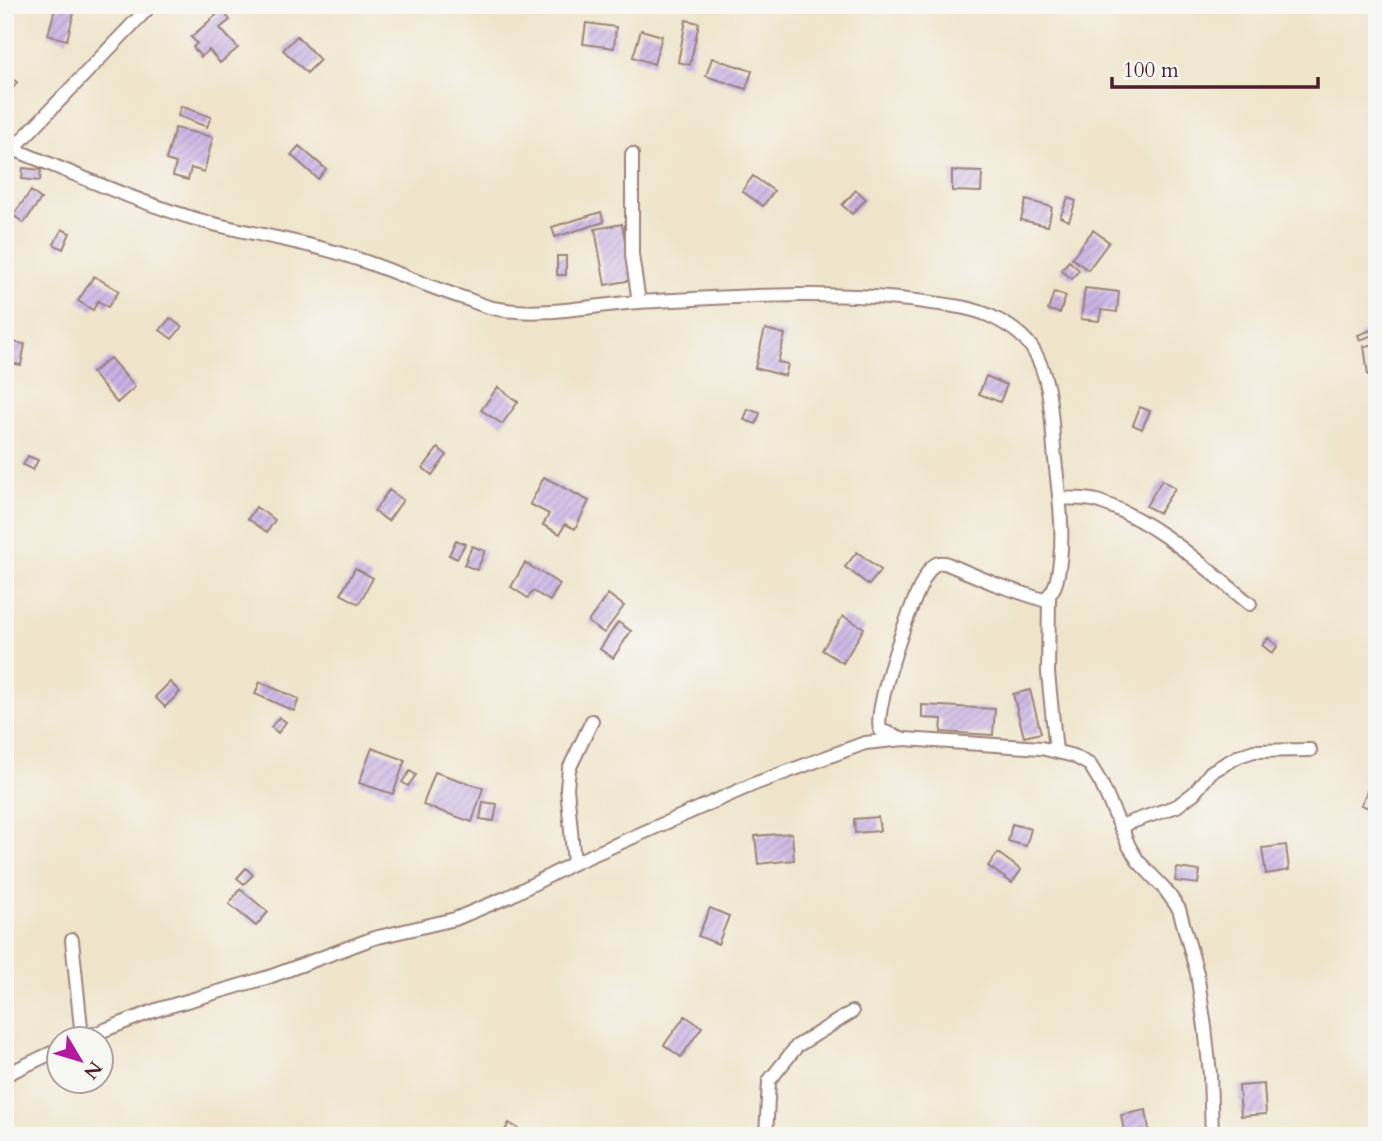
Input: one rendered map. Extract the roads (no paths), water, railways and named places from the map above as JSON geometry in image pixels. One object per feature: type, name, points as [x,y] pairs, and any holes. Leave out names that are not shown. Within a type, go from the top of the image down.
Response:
[{"type":"street","points":[[151,5],[9,148],[195,219],[251,234],[317,246],[422,285],[498,309],[529,311],[639,302],[812,294],[899,299],[966,308],[988,315],[1010,327],[1032,348],[1045,378],[1052,413],[1059,498],[1059,565],[1056,582],[1049,596],[1048,673],[1056,751]]},
{"type":"street","points":[[632,153],[632,256],[639,302]]},
{"type":"street","points":[[1059,498],[1095,500],[1135,518],[1171,541],[1250,604]]},
{"type":"street","points":[[904,738],[880,730],[878,724],[881,705],[915,598],[934,565],[945,563],[1035,598],[1043,600],[1049,596]]},
{"type":"street","points":[[574,863],[567,788],[569,769],[592,721]]},
{"type":"street","points":[[115,1026],[156,1010],[269,977],[374,939],[455,919],[754,784],[865,743],[904,738],[1041,748],[1073,755],[1090,765],[1138,861],[1164,888],[1179,909],[1197,973],[1205,1027],[1212,1136]]},
{"type":"street","points":[[1124,832],[1123,825],[1177,806],[1194,793],[1211,772],[1239,756],[1254,751],[1310,750]]},
{"type":"street","points":[[72,940],[80,1026]]},
{"type":"street","points":[[765,1136],[769,1082],[797,1046],[852,1012]]},
{"type":"street","points":[[5,1074],[46,1055]]}]
